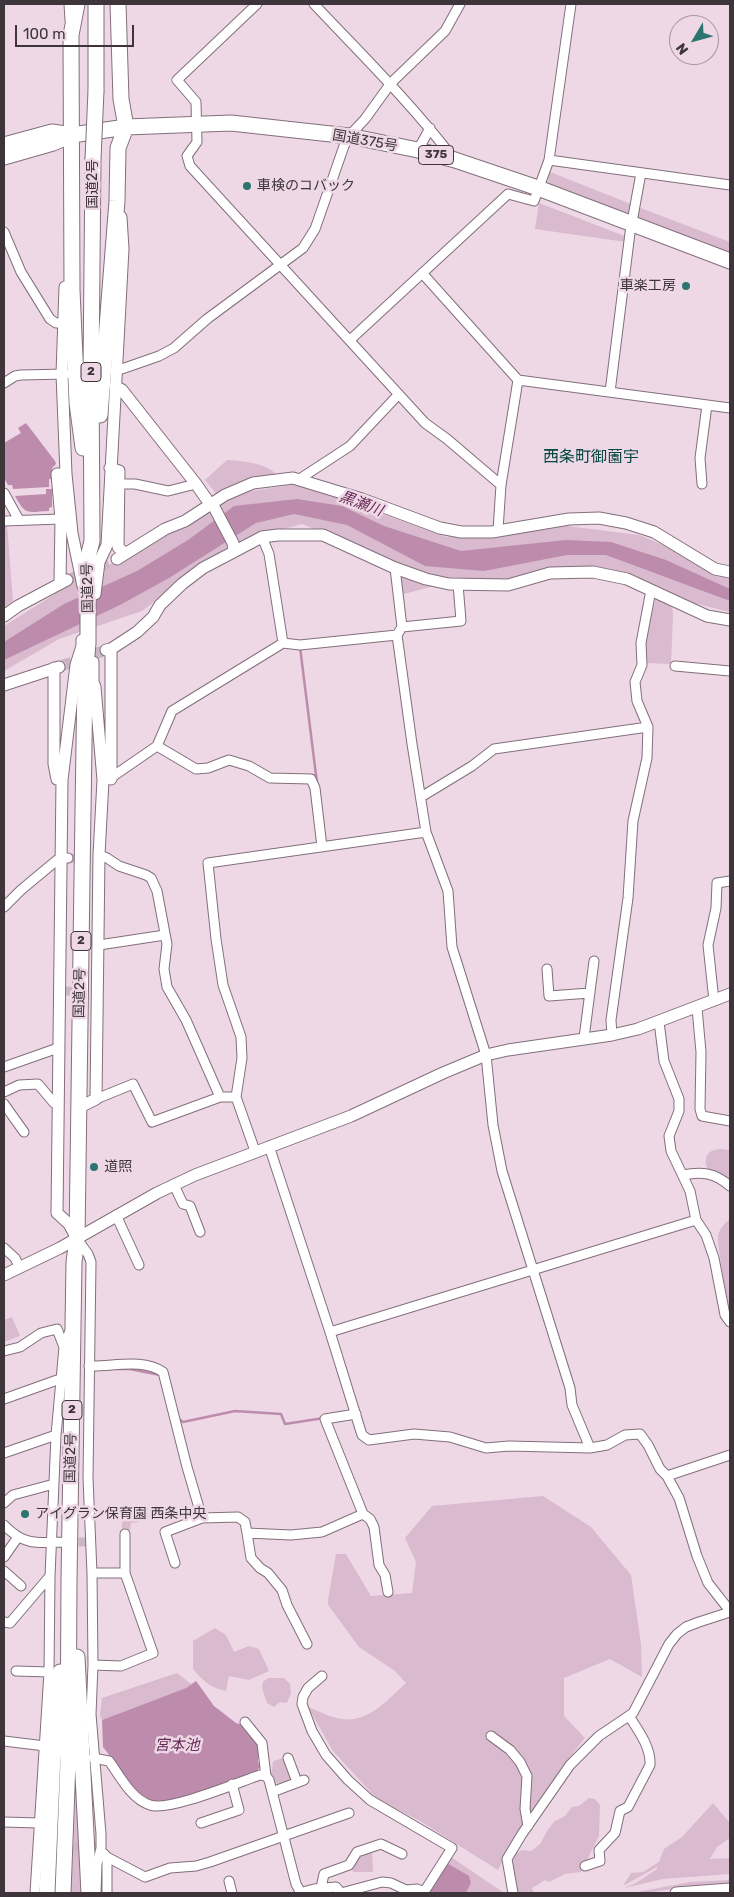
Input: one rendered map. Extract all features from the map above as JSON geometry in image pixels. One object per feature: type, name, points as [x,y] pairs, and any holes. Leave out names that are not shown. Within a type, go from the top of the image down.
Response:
[{"type":"highway","points":[[77,4],[71,35],[71,245],[77,403],[86,464],[92,541]]},
{"type":"highway","name":"国道2号","points":[[63,1893],[68,1761],[68,1581],[74,1262],[77,1239],[85,678],[88,643],[88,557],[92,541],[91,371],[96,4]]},
{"type":"highway","points":[[92,541],[99,422],[117,201],[118,148],[126,127],[121,99],[118,36],[120,7]]},
{"type":"highway","name":"国道375号","points":[[4,157],[53,143],[72,135],[126,127],[231,123],[349,136],[418,150],[454,160],[538,188],[730,262]]},
{"type":"highway","name":"国道375号","points":[[4,145],[52,132],[72,135]]},
{"type":"highway","points":[[47,1893],[54,1732],[68,1581]]},
{"type":"highway","points":[[68,1581],[78,1664],[89,1893]]},
{"type":"street","points":[[69,4],[71,35]]},
{"type":"street","points":[[257,4],[177,80],[196,102],[198,142],[187,156],[190,166],[425,423],[448,439],[501,485]]},
{"type":"street","points":[[314,4],[391,83],[430,128],[454,160]]},
{"type":"street","points":[[114,376],[174,348],[207,319],[303,248],[316,229],[349,136],[365,119],[391,83],[445,32],[460,4]]},
{"type":"street","points":[[350,340],[508,194],[534,201],[549,160],[571,4]]},
{"type":"street","points":[[418,150],[430,128]]},
{"type":"street","points":[[549,160],[730,185]]},
{"type":"street","points":[[610,392],[632,224],[641,173]]},
{"type":"street","points":[[89,586],[107,545],[114,376],[123,249],[122,220],[117,201]]},
{"type":"street","points":[[4,232],[20,272],[50,319],[56,323],[64,323]]},
{"type":"street","points":[[71,245],[65,248],[66,474],[72,533],[89,586]]},
{"type":"street","points":[[422,273],[518,380],[730,408]]},
{"type":"street","points":[[4,383],[14,376],[66,374]]},
{"type":"street","points":[[114,376],[122,390],[212,505],[233,547]]},
{"type":"street","points":[[498,530],[501,485],[518,380]]},
{"type":"street","points":[[298,480],[350,446],[398,395]]},
{"type":"street","points":[[702,484],[700,458],[707,405]]},
{"type":"street","points":[[110,468],[119,471],[118,548],[121,557],[164,529],[185,522],[253,483],[293,478],[362,499],[440,528],[461,532],[492,532],[569,519],[599,518],[626,523],[654,532],[715,569],[730,572]]},
{"type":"street","points":[[4,616],[64,581],[58,474],[66,474]]},
{"type":"street","points":[[119,484],[135,484],[168,491],[196,484]]},
{"type":"street","points":[[4,494],[19,520]]},
{"type":"street","points":[[4,521],[61,519]]},
{"type":"street","points":[[96,1099],[96,992],[99,945],[97,859],[107,780],[108,649],[137,632],[153,617],[160,605],[182,584],[203,568],[233,547],[262,537],[323,535],[394,568],[426,579],[458,584],[508,585],[550,573],[593,572],[627,579],[707,616],[730,620]]},
{"type":"street","points":[[262,537],[269,554],[283,642]]},
{"type":"street","points":[[394,568],[412,744],[426,832],[448,891],[452,947],[486,1055],[493,1125],[502,1170],[535,1270],[570,1388],[572,1405],[590,1448]]},
{"type":"street","points":[[107,780],[157,746],[172,711],[283,642],[300,645],[461,621],[458,584]]},
{"type":"street","points":[[612,1035],[611,1020],[628,898],[633,820],[647,758],[648,727],[637,701],[636,682],[642,664],[641,643],[652,590]]},
{"type":"street","points":[[88,643],[107,780]]},
{"type":"street","points":[[88,643],[76,665],[62,780],[65,858],[62,991],[58,1048],[57,1213],[69,1224],[88,1254],[90,1262],[88,1478],[92,1573],[93,1665],[91,1714],[99,1848],[96,1893]]},
{"type":"street","points":[[675,666],[730,671]]},
{"type":"street","points":[[4,685],[57,667],[54,764],[57,778],[62,780]]},
{"type":"street","points":[[421,797],[472,766],[494,749],[648,727]]},
{"type":"street","points":[[157,746],[196,769],[208,768],[229,760],[250,766],[270,778],[311,779],[315,788],[322,847]]},
{"type":"street","points":[[255,1151],[236,1097],[242,1058],[241,1037],[223,985],[208,863],[426,832]]},
{"type":"street","points":[[4,908],[21,890],[65,858]]},
{"type":"street","points":[[97,859],[106,858],[120,866],[151,878],[156,890],[167,944],[164,969],[167,987],[186,1020],[220,1097]]},
{"type":"street","points":[[714,1001],[708,945],[716,908],[717,883],[730,881]]},
{"type":"street","points":[[99,945],[165,935]]},
{"type":"street","points":[[584,1038],[594,961]]},
{"type":"street","points":[[547,969],[549,996],[590,993]]},
{"type":"street","points":[[4,1275],[77,1239],[116,1215],[174,1185],[255,1151],[351,1116],[442,1073],[486,1055],[612,1035],[659,1022],[730,994]]},
{"type":"street","points":[[697,1008],[701,1052],[700,1109],[702,1116],[730,1121]]},
{"type":"street","points":[[659,1022],[664,1060],[679,1098],[679,1111],[670,1136],[671,1151],[690,1192],[696,1220],[712,1250],[721,1286],[725,1315],[730,1322]]},
{"type":"street","points":[[4,1067],[58,1048]]},
{"type":"street","points":[[4,1092],[19,1085],[38,1084],[54,1103]]},
{"type":"street","points":[[78,1108],[134,1084],[152,1122],[220,1097],[236,1097]]},
{"type":"street","points":[[4,1104],[24,1132]]},
{"type":"street","points":[[269,1146],[362,1435],[369,1440],[414,1434],[450,1437],[486,1448],[508,1446],[590,1448],[607,1444],[625,1435],[640,1434],[679,1498],[697,1556],[708,1583],[730,1612],[699,1622],[677,1634],[669,1644],[633,1713],[599,1736],[570,1765],[507,1859],[513,1893]]},
{"type":"street","points":[[683,1175],[698,1172],[711,1174],[730,1186]]},
{"type":"street","points":[[174,1185],[183,1204],[190,1206],[200,1232]]},
{"type":"street","points":[[116,1215],[139,1265]]},
{"type":"street","points":[[330,1332],[696,1220]]},
{"type":"street","points":[[4,1248],[15,1258],[20,1268]]},
{"type":"street","points":[[35,1893],[43,1846],[39,1823],[49,1672],[50,1576],[56,1435],[64,1347],[73,1319]]},
{"type":"street","points":[[4,1351],[20,1347],[41,1333],[57,1329],[64,1347]]},
{"type":"street","points":[[89,1366],[128,1364],[155,1367],[163,1372],[186,1466],[202,1518]]},
{"type":"street","points":[[4,1398],[60,1379]]},
{"type":"street","points":[[356,1414],[325,1420],[363,1514],[370,1519],[374,1528],[379,1565],[385,1575],[388,1592]]},
{"type":"street","points":[[4,1453],[56,1435]]},
{"type":"street","points":[[667,1476],[730,1455]]},
{"type":"street","points":[[4,1503],[13,1495],[54,1484]]},
{"type":"street","points":[[247,1534],[291,1535],[322,1532],[363,1514]]},
{"type":"street","points":[[175,1563],[166,1532],[202,1518],[238,1517],[244,1522],[251,1558],[260,1568],[268,1573],[282,1590],[287,1606],[307,1644]]},
{"type":"street","points":[[4,1526],[18,1537],[30,1543],[65,1542]]},
{"type":"street","points":[[93,1665],[121,1666],[154,1653],[125,1573],[125,1534]]},
{"type":"street","points":[[4,1557],[18,1537]]},
{"type":"street","points":[[4,1571],[21,1586]]},
{"type":"street","points":[[92,1573],[125,1573]]},
{"type":"street","points":[[4,1622],[10,1623],[50,1576]]},
{"type":"street","points":[[16,1671],[49,1672]]},
{"type":"street","points":[[245,1722],[262,1742],[266,1776],[269,1780],[300,1893],[321,1888],[336,1890],[341,1893],[382,1882],[391,1883],[406,1890],[424,1892],[452,1848],[370,1800],[348,1780],[326,1754],[312,1731],[302,1704],[303,1697],[308,1688],[322,1676]]},
{"type":"street","points":[[586,1866],[600,1861],[599,1850],[615,1833],[620,1811],[628,1807],[650,1765],[650,1758],[642,1736],[629,1716]]},
{"type":"street","points":[[492,1736],[510,1750],[520,1762],[527,1776],[525,1809],[528,1826]]},
{"type":"street","points":[[4,1741],[45,1746]]},
{"type":"street","points":[[93,1758],[109,1761],[132,1792],[151,1806],[166,1806],[260,1775],[266,1776]]},
{"type":"street","points":[[272,1792],[301,1781],[288,1758]]},
{"type":"street","points":[[201,1823],[239,1810],[232,1784]]},
{"type":"street","points":[[99,1848],[107,1856],[145,1877],[170,1868],[196,1866],[349,1813]]},
{"type":"street","points":[[4,1822],[39,1823]]},
{"type":"street","points":[[321,1888],[324,1874],[349,1865],[357,1852],[381,1844],[402,1854]]},
{"type":"street","points":[[107,1856],[107,1893]]},
{"type":"street","points":[[229,1881],[232,1893]]},
{"type":"street","points":[[676,1893],[730,1889]]},
{"type":"shaded area","points":[[550,172],[631,204],[630,213],[626,215],[550,186],[548,181]]},
{"type":"shaded area","points":[[539,203],[627,237],[626,242],[535,229]]},
{"type":"shaded area","points":[[638,207],[730,242],[730,256],[638,221],[636,216]]},
{"type":"shaded area","points":[[227,460],[263,466],[275,473],[279,478],[218,496],[205,480]]},
{"type":"shaded area","points":[[298,484],[446,537],[543,523],[639,535],[730,573],[730,612],[689,602],[611,570],[508,585],[426,579],[372,552],[302,524],[233,543],[142,611],[59,639],[4,671],[4,626],[63,589],[173,531],[225,495]]},
{"type":"shaded area","points":[[4,525],[7,525],[13,601],[4,608]]},
{"type":"shaded area","points":[[399,575],[434,586],[400,595]]},
{"type":"shaded area","points":[[656,598],[672,607],[671,664],[646,663],[646,638]]},
{"type":"shaded area","points":[[714,1150],[730,1150],[730,1183],[707,1168],[707,1156]]},
{"type":"shaded area","points":[[729,1220],[730,1309],[722,1272],[718,1236],[722,1227]]},
{"type":"shaded area","points":[[12,1317],[20,1336],[4,1342],[4,1320]]},
{"type":"shaded area","points":[[543,1496],[591,1527],[631,1575],[641,1644],[642,1677],[610,1659],[564,1678],[564,1716],[585,1738],[561,1768],[498,1870],[420,1821],[378,1800],[333,1751],[308,1707],[341,1719],[360,1717],[377,1709],[406,1683],[395,1671],[359,1647],[328,1605],[336,1554],[346,1554],[371,1596],[412,1593],[416,1562],[405,1538],[432,1506]]},
{"type":"shaded area","points":[[136,1507],[139,1522],[131,1523],[130,1530],[122,1530],[120,1515],[127,1508]]},
{"type":"shaded area","points":[[215,1628],[226,1635],[234,1652],[249,1646],[259,1649],[269,1671],[249,1680],[229,1676],[226,1691],[212,1686],[204,1680],[193,1669],[193,1641]]},
{"type":"shaded area","points":[[177,1673],[191,1684],[186,1688],[102,1720],[100,1715],[102,1698]]},
{"type":"shaded area","points":[[268,1678],[284,1678],[290,1684],[291,1693],[287,1703],[280,1702],[274,1707],[267,1703],[262,1688],[263,1682]]},
{"type":"shaded area","points":[[284,1758],[292,1776],[285,1783],[275,1783],[270,1772],[272,1771],[273,1761]]},
{"type":"shaded area","points":[[77,1766],[85,1893],[71,1893]]},
{"type":"shaded area","points":[[589,1798],[595,1799],[600,1805],[599,1836],[581,1872],[565,1874],[549,1882],[545,1880],[532,1888],[534,1893],[517,1893],[513,1880],[513,1855],[522,1850],[531,1851],[540,1844],[555,1821],[565,1816],[572,1807],[579,1806]]},
{"type":"shaded area","points":[[713,1803],[730,1823],[730,1838],[717,1847],[710,1859],[730,1858],[730,1874],[663,1879],[624,1888],[636,1883],[657,1869],[657,1867],[623,1886],[631,1873],[643,1872],[659,1862],[664,1849],[682,1837]]},
{"type":"shaded area","points":[[372,1851],[373,1872],[353,1872],[352,1867],[359,1854]]},
{"type":"shaded area","points":[[451,1857],[504,1893],[466,1893],[471,1883],[469,1877],[447,1863]]},
{"type":"shaded area","points":[[730,1880],[730,1883],[632,1893],[690,1882]]},
{"type":"water","points":[[26,423],[55,461],[56,464],[52,468],[52,479],[49,479],[49,487],[13,489],[12,485],[8,485],[4,478],[4,443],[21,433],[18,428]]},
{"type":"water","points":[[46,489],[52,489],[52,507],[49,508],[49,511],[36,512],[25,510],[15,496],[46,494]]},
{"type":"water","points":[[297,499],[342,506],[384,526],[461,551],[566,540],[611,542],[666,560],[730,589],[730,601],[606,555],[567,555],[484,571],[425,566],[347,525],[294,514],[256,523],[169,578],[120,605],[4,660],[4,642],[64,604],[137,571],[188,540],[234,506]]},
{"type":"water","name":"宮本池","points":[[196,1681],[214,1706],[240,1724],[259,1744],[258,1762],[260,1767],[256,1772],[169,1802],[150,1802],[138,1793],[103,1747],[102,1720],[186,1688]]},
{"type":"water","points":[[447,1863],[469,1876],[471,1883],[466,1893],[432,1893],[428,1891]]},
{"type":"waterway","points":[[300,647],[317,783]]},
{"type":"waterway","points":[[117,1369],[130,1369],[160,1375]]},
{"type":"waterway","points":[[179,1419],[183,1422],[235,1411],[281,1414],[285,1424],[324,1418]]},
{"type":"tunnel","points":[[68,580],[117,559]]},
{"type":"tunnel","points":[[61,666],[106,650]]},
{"type":"tunnel","points":[[68,858],[91,860]]},
{"type":"tunnel","points":[[65,991],[94,992]]},
{"type":"tunnel","points":[[65,1542],[87,1542]]},
{"type":"tunnel","points":[[61,1847],[96,1847]]},
{"type":"place","name":"車検のコバック","points":[[247,186]]},
{"type":"place","name":"車楽工房","points":[[686,286]]},
{"type":"place","name":"道照","points":[[94,1167]]},
{"type":"place","name":"アイグラン保育園 西条中央","points":[[25,1514]]},
{"type":"district","name":"西条町御薗宇","points":[[591,457]]},
{"type":"water label","name":"黒瀬川","points":[[361,504]]}]
